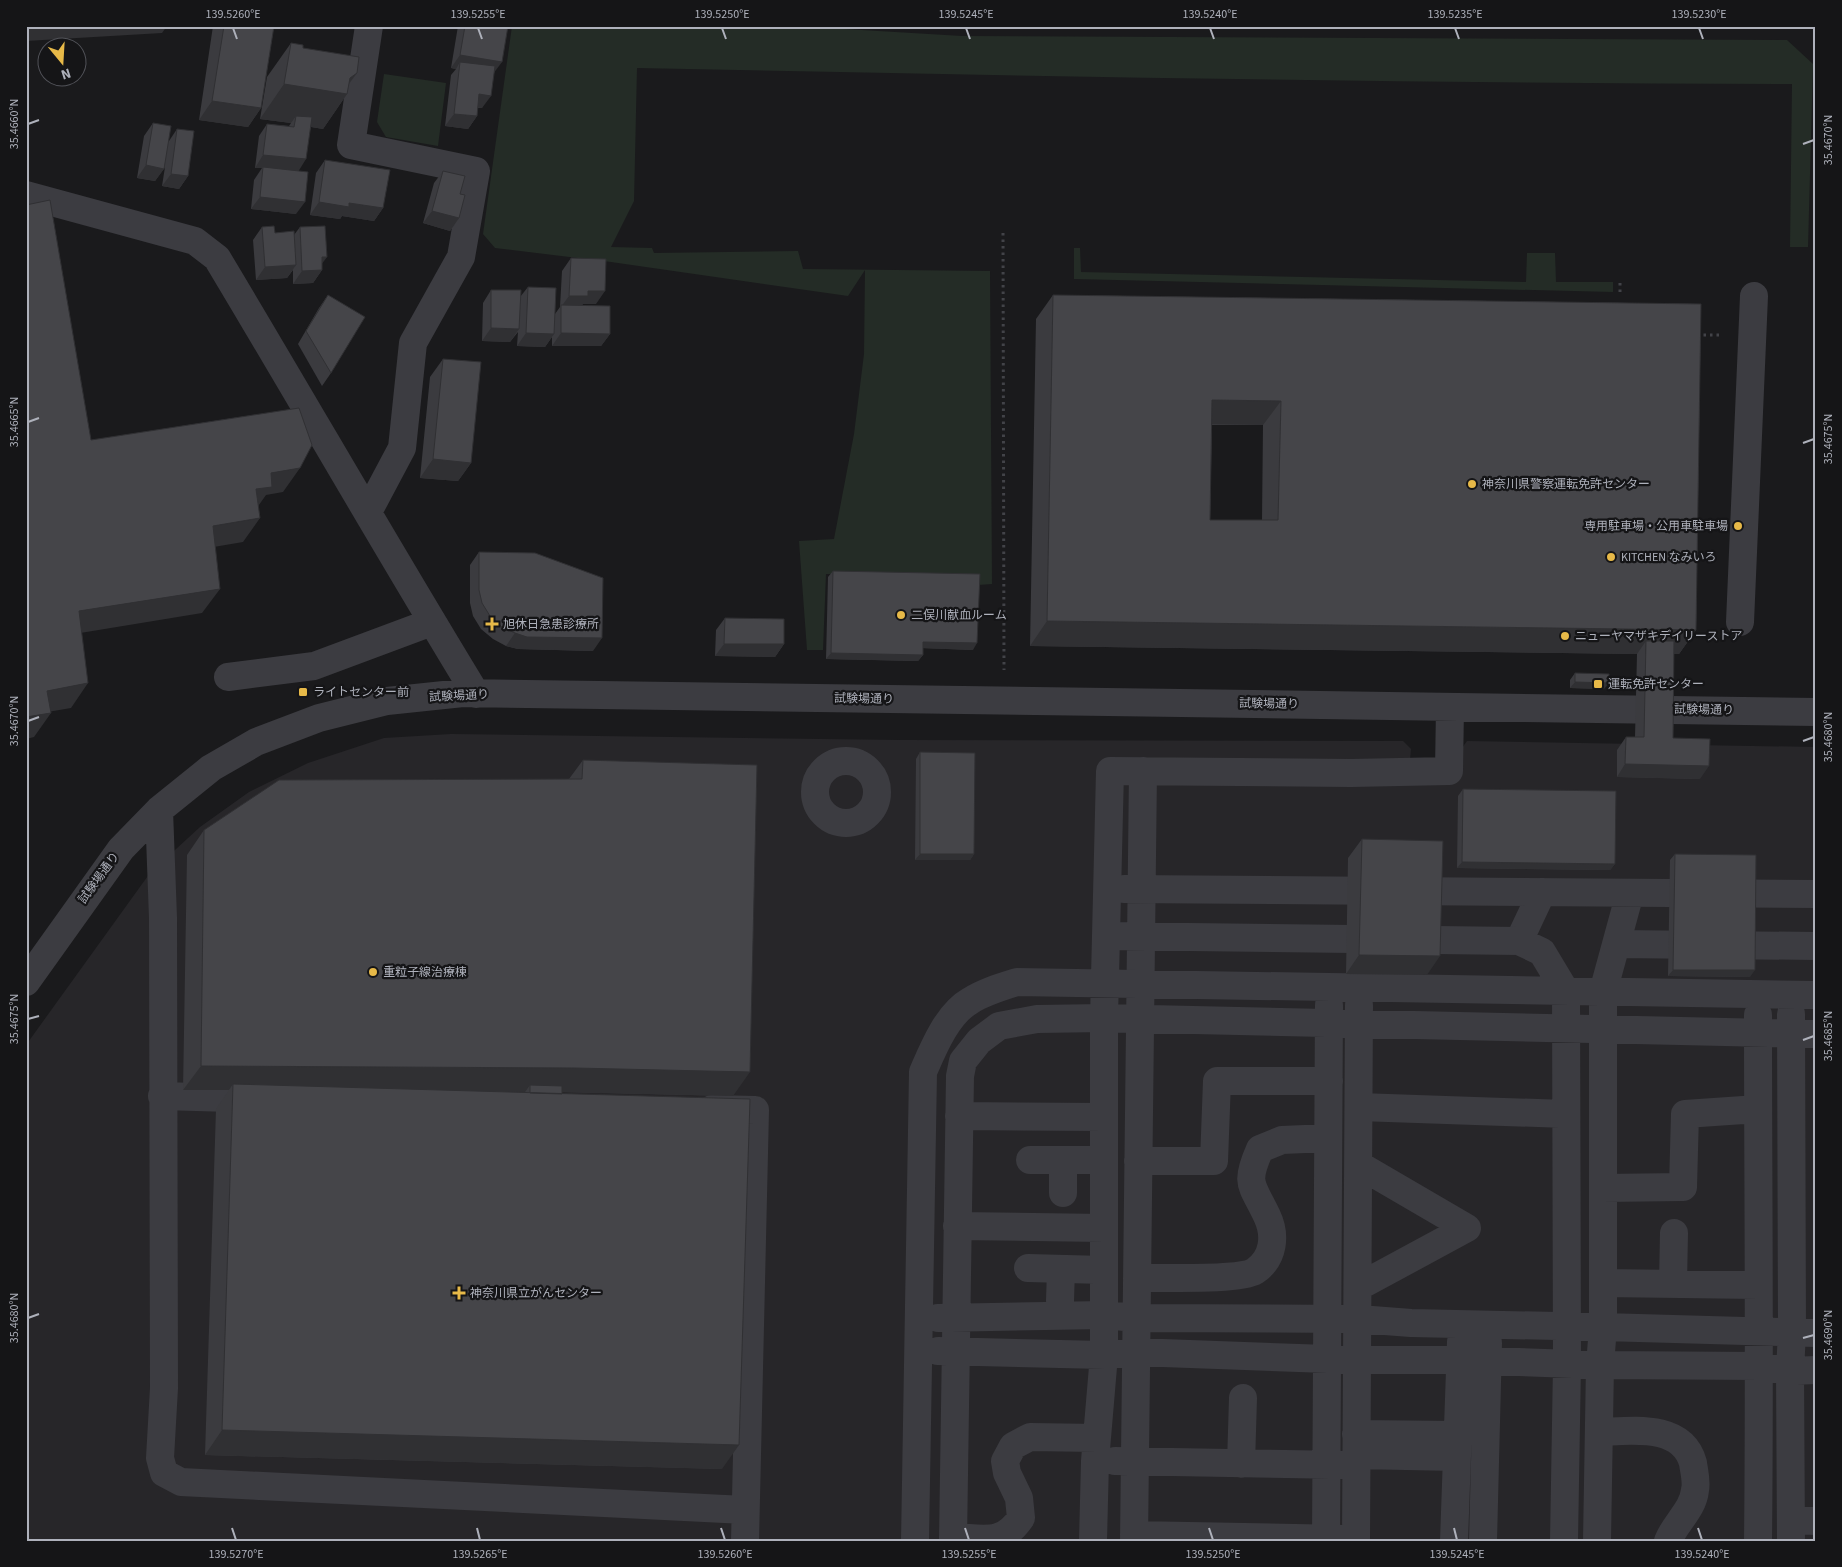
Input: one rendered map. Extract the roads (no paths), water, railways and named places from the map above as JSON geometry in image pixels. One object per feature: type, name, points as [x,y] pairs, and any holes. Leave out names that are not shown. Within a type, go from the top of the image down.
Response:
[{"type":"street","points":[[368,512],[402,448],[413,343],[461,257],[476,171],[351,145],[369,26]]},
{"type":"street","points":[[26,195],[195,241],[217,258],[476,694]]},
{"type":"street","points":[[1740,622],[1754,296]]},
{"type":"street","points":[[228,677],[314,666],[432,622]]},
{"type":"street","name":"試験場通り","points":[[26,982],[121,849],[159,810],[211,768],[256,742],[319,718],[387,701],[463,693],[1816,712]]},
{"type":"street","points":[[1093,1541],[1096,1450],[1104,1355],[1104,1018],[1110,771],[1351,773],[1449,771],[1450,707]]},
{"type":"street","points":[[1143,771],[1134,1538],[1356,1540],[1359,989]]},
{"type":"street","points":[[159,810],[163,918],[164,1388],[160,1458],[164,1473],[181,1482],[745,1510]]},
{"type":"street","points":[[1107,889],[1816,894]]},
{"type":"street","points":[[1519,941],[1542,892]]},
{"type":"street","points":[[1597,1541],[1600,1365],[1603,1327],[1603,992],[1630,893]]},
{"type":"street","points":[[1106,936],[1519,941],[1542,952],[1566,992],[1567,1364],[1564,1541]]},
{"type":"street","points":[[1617,944],[1816,946]]},
{"type":"street","points":[[915,1541],[923,1072],[938,1038],[949,1022],[968,1002],[996,988],[1017,982],[1803,995],[1804,1332],[1799,1527]]},
{"type":"street","points":[[1326,1540],[1330,986]]},
{"type":"street","points":[[1758,994],[1758,1331],[1760,1366],[1758,1541]]},
{"type":"street","points":[[1457,1446],[1356,1451],[1326,1464],[1242,1464],[1134,1461],[1096,1450],[1030,1437],[1013,1446],[1005,1462],[1007,1473],[1018,1498],[1021,1518],[1013,1529],[998,1538],[953,1539],[960,1076],[963,1061],[979,1040],[999,1026],[1037,1019],[1104,1018],[1803,1033]]},
{"type":"street","points":[[1138,1161],[1214,1160],[1217,1081],[1328,1081]]},
{"type":"street","points":[[162,1096],[291,1099]]},
{"type":"street","points":[[1359,1108],[1566,1114]]},
{"type":"street","points":[[686,1109],[755,1110],[745,1541]]},
{"type":"street","points":[[1603,1188],[1683,1187],[1685,1114],[1758,1109]]},
{"type":"street","points":[[959,1116],[1104,1117]]},
{"type":"street","points":[[1137,1278],[1238,1276],[1255,1271],[1270,1256],[1273,1236],[1267,1217],[1254,1194],[1250,1179],[1253,1165],[1260,1149],[1282,1140],[1328,1138]]},
{"type":"street","points":[[1030,1160],[1104,1160]]},
{"type":"street","points":[[1062,1193],[1063,1161]]},
{"type":"street","points":[[1358,1287],[1468,1228],[1359,1165]]},
{"type":"street","points":[[958,1226],[1104,1228]]},
{"type":"street","points":[[1673,1284],[1674,1233]]},
{"type":"street","points":[[1028,1268],[1104,1270]]},
{"type":"street","points":[[1060,1301],[1061,1269]]},
{"type":"street","points":[[1603,1283],[1758,1285]]},
{"type":"street","points":[[919,1318],[1104,1315],[1136,1318],[1358,1319],[1411,1323],[1804,1332]]},
{"type":"street","points":[[1454,1541],[1462,1324]]},
{"type":"street","points":[[1483,1541],[1486,1361],[1489,1324]]},
{"type":"street","points":[[918,1351],[1104,1355],[1135,1352],[1356,1360],[1460,1360],[1600,1365],[1760,1366],[1803,1370]]},
{"type":"street","points":[[1242,1464],[1243,1398]]},
{"type":"street","points":[[1599,1432],[1648,1431],[1664,1434],[1679,1442],[1690,1454],[1696,1490],[1690,1506],[1672,1531],[1668,1541]]},
{"type":"place","name":"神奈川県警察運転免許センター","points":[[1472,484]]},
{"type":"place","name":"専用駐車場・公用車駐車場","points":[[1738,526]]},
{"type":"place","name":"KITCHEN なみいろ","points":[[1611,557]]},
{"type":"place","name":"二俣川献血ルーム","points":[[901,615]]},
{"type":"place","name":"旭休日急患診療所","points":[[492,624]]},
{"type":"place","name":"ニューヤマザキデイリーストア","points":[[1565,636]]},
{"type":"place","name":"運転免許センター","points":[[1598,684]]},
{"type":"place","name":"ライトセンター前","points":[[303,692]]},
{"type":"place","name":"重粒子線治療棟","points":[[373,972]]},
{"type":"place","name":"神奈川県立がんセンター","points":[[459,1293]]}]
